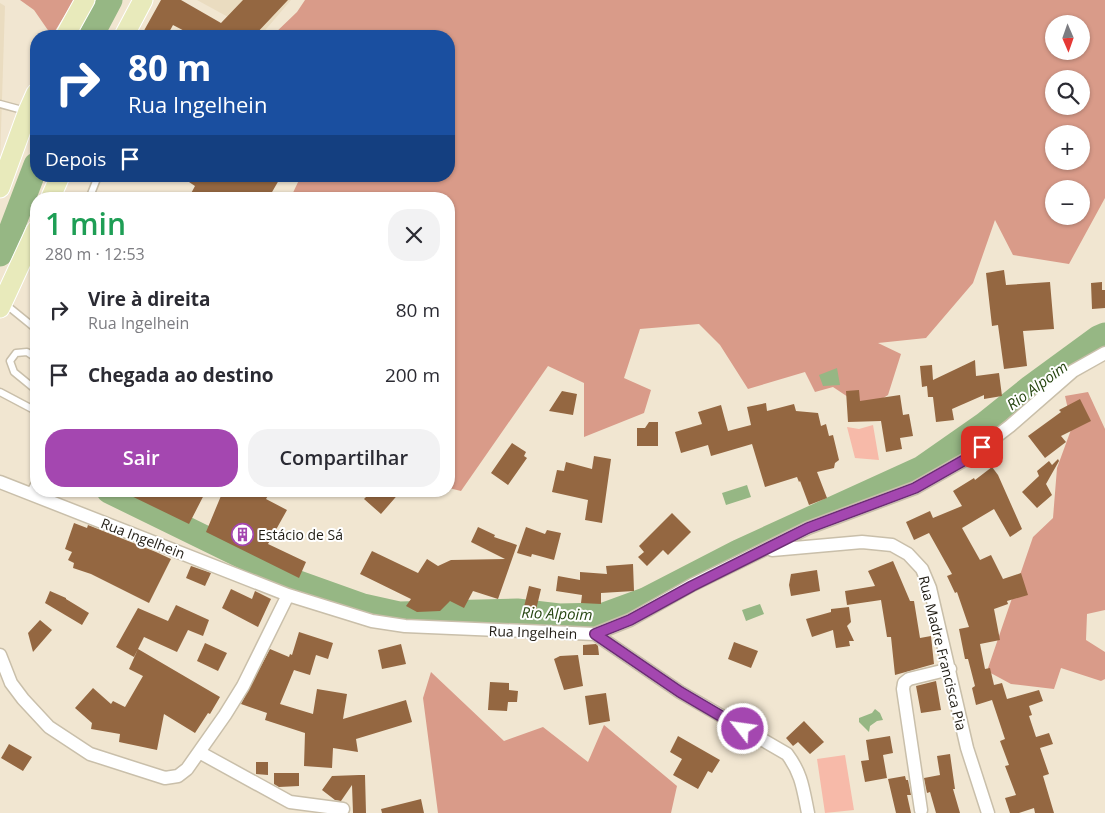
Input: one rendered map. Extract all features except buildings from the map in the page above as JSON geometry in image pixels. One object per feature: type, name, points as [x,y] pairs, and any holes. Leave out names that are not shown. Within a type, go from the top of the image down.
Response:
[{"type":"main road","points":[[67,30],[84,0]]},
{"type":"main road","points":[[127,30],[142,0]]},
{"type":"main road","points":[[0,188],[30,106]]},
{"type":"main road","points":[[2,305],[30,243]]},
{"type":"street","name":"Rua Ingelhein","points":[[37,497],[288,595],[372,621],[405,626],[595,634],[630,620],[692,586],[808,528],[915,488],[968,458],[1010,426],[1074,371],[1105,353]]},
{"type":"street","name":"Rua Ingelhein","points":[[0,482],[29,494]]},
{"type":"street","name":"Rua Madre Francisca Pia","points":[[762,550],[862,542],[892,545],[908,554],[922,569],[930,588],[967,748],[988,813]]},
{"type":"street","points":[[0,655],[11,683],[23,699],[49,726],[90,754],[165,778],[178,776],[187,769],[200,752],[243,686],[288,595]]},
{"type":"street","points":[[595,634],[680,692],[787,754],[797,767],[808,813]]},
{"type":"street","points":[[921,810],[903,689],[904,683],[909,679],[950,669]]},
{"type":"street","points":[[200,752],[290,802],[343,809]]},
{"type":"lane","points":[[0,104],[28,111]]},
{"type":"lane","points":[[2,305],[30,324]]},
{"type":"lane","points":[[30,354],[26,352],[16,354],[10,361],[14,372],[30,385]]},
{"type":"lane","points":[[0,392],[30,408]]},
{"type":"shaded area","points":[[20,0],[74,0],[56,30],[48,30],[34,10]]},
{"type":"shaded area","points":[[197,0],[291,0],[265,30],[252,30]]},
{"type":"shaded area","points":[[305,0],[1105,0],[1105,198],[1069,264],[1013,255],[995,220],[973,283],[926,338],[878,343],[901,354],[888,395],[866,409],[833,387],[815,392],[805,372],[748,389],[720,345],[699,324],[640,329],[624,378],[651,390],[644,413],[584,437],[584,383],[548,366],[461,491],[455,490],[455,192],[293,192],[298,182],[455,182],[455,30],[278,30],[297,12]]},
{"type":"shaded area","points":[[0,3],[5,6],[0,161]]},
{"type":"shaded area","points":[[837,368],[840,385],[823,386],[819,375]]},
{"type":"shaded area","points":[[1088,392],[1105,429],[1105,610],[1087,614],[1086,640],[1105,652],[1105,679],[1101,681],[1061,668],[1054,689],[1011,684],[987,671],[1033,537],[1053,518],[1057,468],[1072,427],[1065,396]]},
{"type":"shaded area","points":[[873,425],[879,460],[855,458],[847,427],[859,429]]},
{"type":"shaded area","points":[[747,485],[751,497],[726,505],[722,493]]},
{"type":"shaded area","points":[[760,604],[764,614],[746,621],[742,610]]},
{"type":"shaded area","points":[[431,672],[504,741],[543,727],[588,762],[604,725],[677,786],[671,813],[438,813],[423,698]]},
{"type":"shaded area","points":[[875,709],[880,713],[883,720],[877,721],[870,726],[869,732],[859,722],[859,718],[872,713]]},
{"type":"shaded area","points":[[845,755],[854,810],[825,813],[817,759]]},
{"type":"waterway","points":[[94,30],[110,0]]},
{"type":"waterway","points":[[0,254],[30,181]]},
{"type":"waterway","name":"Rio Alpoim","points":[[121,497],[293,581],[363,606],[399,614],[517,611],[559,616],[604,615],[645,600],[738,552],[922,468],[985,424],[1031,387],[1098,338],[1105,335]]},
{"type":"place","name":"Estácio de Sá","points":[[242,534]]},
{"type":"route","points":[[743,729],[680,692],[595,634],[630,620],[692,586],[808,528],[915,488],[968,458],[982,447]]}]
